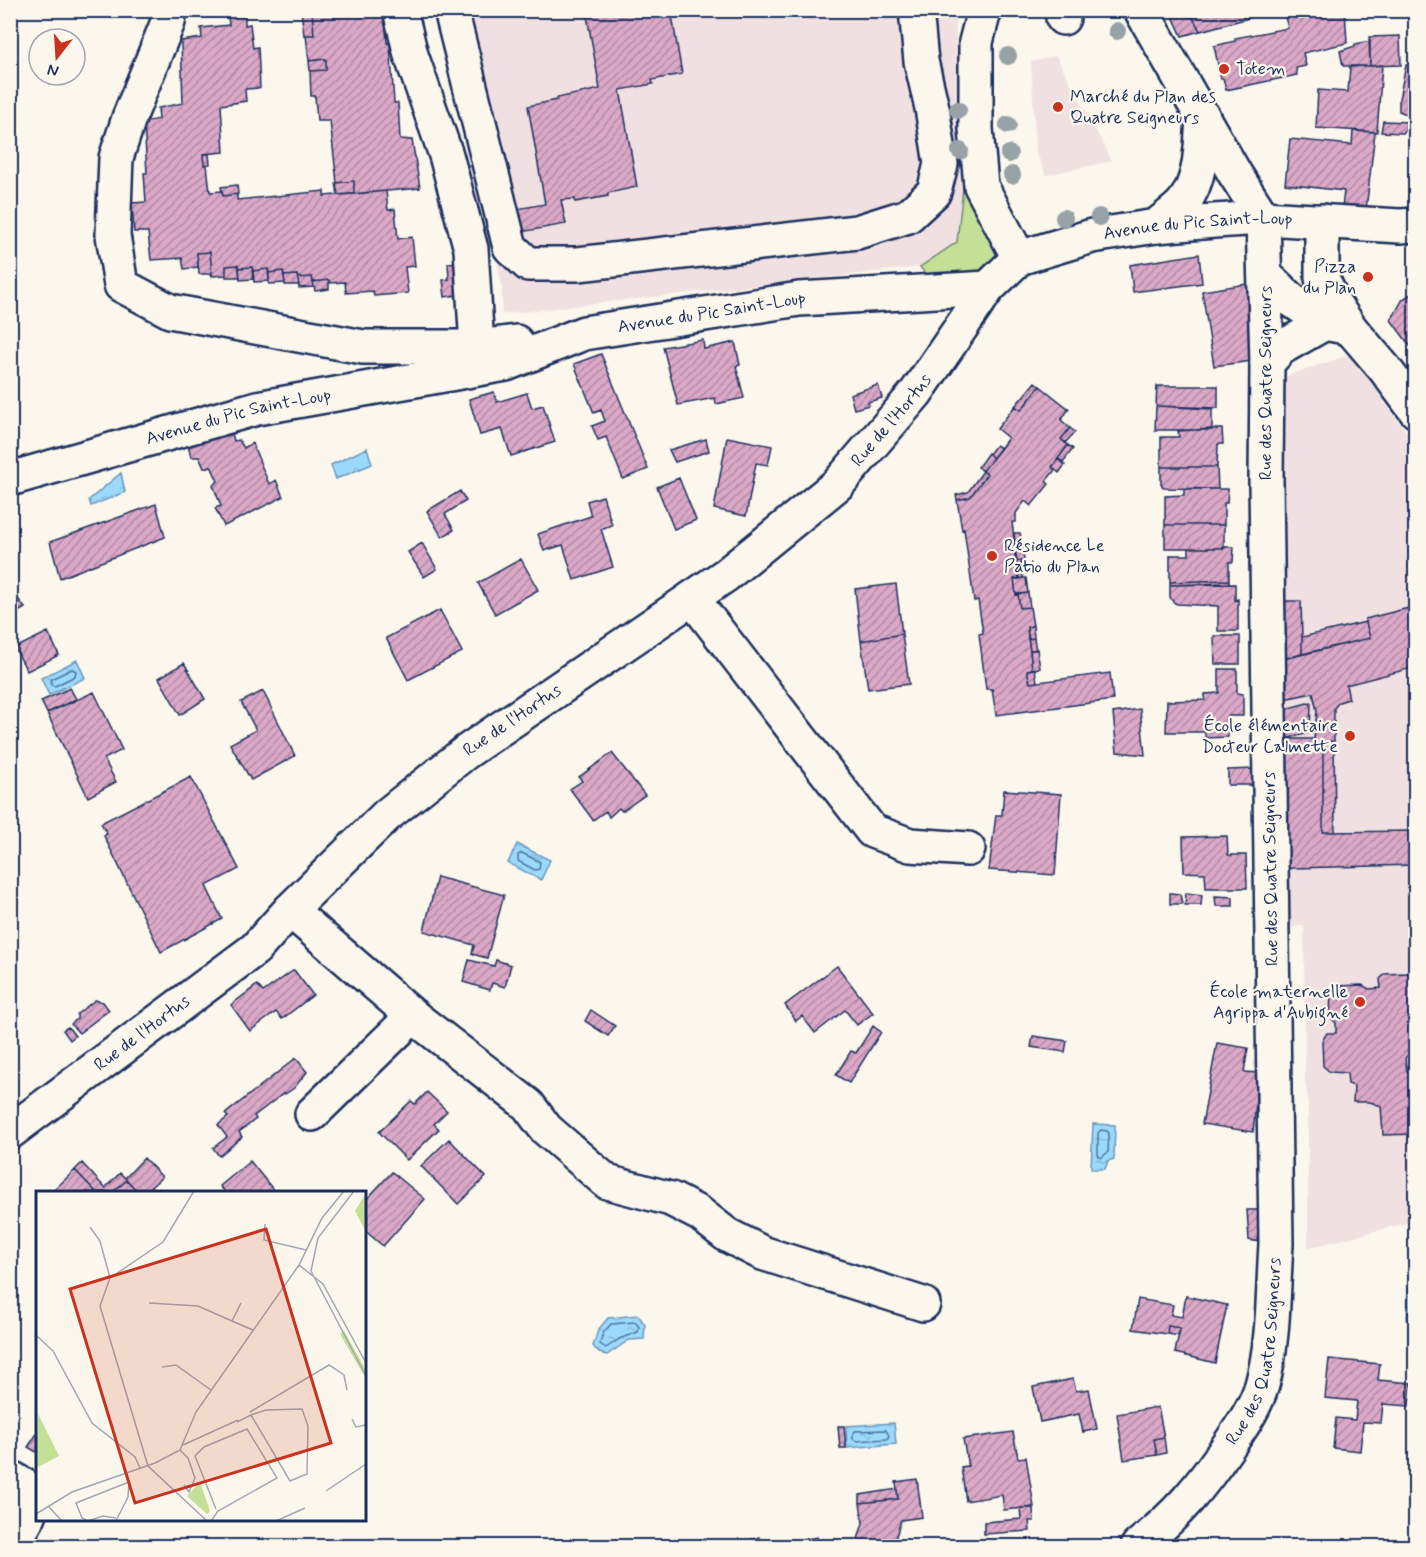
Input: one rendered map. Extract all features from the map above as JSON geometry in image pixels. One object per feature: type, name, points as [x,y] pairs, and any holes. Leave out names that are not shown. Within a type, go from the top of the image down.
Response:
[{"type":"street","points":[[170,10],[168,22],[129,118],[116,158],[113,236],[121,285],[170,311],[363,347],[477,347],[584,333]]},
{"type":"street","points":[[400,10],[411,55],[446,155],[471,249],[477,347]]},
{"type":"street","points":[[451,10],[510,247],[528,264],[578,264],[857,232],[908,216],[934,192],[941,164],[932,108],[921,61],[916,10]]},
{"type":"street","points":[[986,10],[976,42],[976,129],[981,186],[1019,258]]},
{"type":"street","points":[[1142,10],[1235,174],[1263,218]]},
{"type":"street","points":[[1156,226],[1184,202],[1200,168],[1203,117]]},
{"type":"street","name":"Avenue du Pic Saint-Loup","points":[[10,479],[257,408],[506,364],[584,333],[799,299],[988,288],[1019,258],[1092,236],[1156,226],[1263,218],[1416,225]]},
{"type":"street","name":"Rue des Quatre Seigneurs","points":[[1138,1546],[1165,1524],[1196,1492],[1243,1427],[1255,1406],[1268,1356],[1276,1244],[1266,480],[1267,363],[1263,218]]},
{"type":"street","points":[[1322,221],[1322,278],[1334,304],[1338,325]]},
{"type":"street","points":[[1265,274],[1290,299],[1338,325],[1385,369],[1416,411]]},
{"type":"street","name":"Rue de l'Hortus","points":[[10,1132],[259,946],[290,910],[387,815],[466,752],[730,572],[838,484],[916,393],[988,288]]},
{"type":"street","points":[[1267,363],[1281,348],[1338,325]]},
{"type":"street","points":[[692,598],[872,831],[910,845],[968,849]]},
{"type":"street","points":[[290,910],[412,1016],[528,1106],[546,1129],[607,1182],[672,1199],[700,1214],[727,1235],[762,1253],[923,1304]]},
{"type":"street","points":[[312,1114],[412,1016]]},
{"type":"street","points":[[10,1477],[31,1490],[34,1501],[29,1517],[10,1546]]},
{"type":"shaded area","points":[[440,11],[955,11],[963,188],[957,242],[920,267],[502,314],[502,288],[486,200]]},
{"type":"shaded area","name":"Marché du Plan des Quatre Seigneurs","points":[[1056,56],[1112,161],[1046,175],[1036,152],[1031,62]]},
{"type":"shaded area","name":"École élémentaire Docteur Calmette","points":[[1352,354],[1416,447],[1415,1221],[1308,1248],[1308,1100],[1305,1080],[1304,925],[1289,928],[1287,880],[1282,593],[1284,377]]},
{"type":"green space","points":[[970,180],[1001,250],[995,267],[984,276],[930,280],[920,267],[957,242],[963,188]]},
{"type":"water","points":[[367,448],[372,464],[336,479],[331,465]]},
{"type":"water","points":[[121,473],[125,492],[91,506],[89,500]]},
{"type":"water","points":[[77,660],[85,678],[49,695],[41,678]]},
{"type":"water","points":[[517,844],[550,860],[541,880],[508,863]]},
{"type":"water","points":[[1093,1124],[1115,1125],[1114,1159],[1108,1161],[1105,1169],[1091,1169]]},
{"type":"water","points":[[1410,1270],[1415,1270],[1416,1319],[1407,1320]]},
{"type":"water","points":[[638,1315],[645,1325],[644,1339],[629,1340],[607,1355],[599,1353],[593,1346],[598,1330],[608,1318]]},
{"type":"water","points":[[894,1423],[896,1444],[847,1448],[846,1426]]},
{"type":"building","points":[[301,10],[312,10],[314,35],[304,35]]},
{"type":"building","points":[[312,10],[369,10],[370,17],[385,17],[387,43],[390,43],[394,103],[398,103],[400,139],[412,140],[420,188],[354,194],[354,181],[337,183],[330,121],[317,121],[315,96],[311,96],[310,71],[326,70],[326,59],[309,61],[306,35],[314,35]]},
{"type":"building","points":[[586,10],[671,10],[682,74],[652,80],[653,84],[620,90],[637,187],[608,193],[608,196],[575,202],[575,199],[561,200],[566,224],[521,232],[517,209],[545,204],[528,106],[600,89]]},
{"type":"building","points":[[1170,10],[1189,10],[1200,31],[1182,36]]},
{"type":"building","points":[[1189,10],[1279,10],[1200,31]]},
{"type":"building","points":[[1283,10],[1301,10],[1302,14],[1315,10],[1345,10],[1347,43],[1303,53],[1306,66],[1296,68],[1297,75],[1226,90],[1223,78],[1221,79],[1214,46],[1235,41],[1235,38],[1288,28]]},
{"type":"building","points":[[1398,10],[1416,10],[1416,17],[1412,21]]},
{"type":"building","points":[[245,15],[245,25],[250,24],[253,48],[258,47],[260,88],[245,89],[246,101],[221,105],[224,152],[203,154],[204,165],[207,165],[210,192],[222,191],[223,196],[237,194],[237,200],[324,191],[324,196],[386,191],[388,210],[395,209],[398,239],[412,237],[415,266],[405,267],[408,293],[374,296],[373,291],[346,293],[345,282],[329,283],[329,280],[313,282],[312,277],[284,276],[283,271],[269,273],[268,269],[253,271],[252,267],[239,268],[238,265],[226,266],[226,275],[212,276],[210,252],[197,253],[198,267],[184,269],[182,258],[151,260],[148,232],[134,232],[132,203],[146,202],[144,122],[159,119],[158,108],[183,103],[181,41],[202,38],[201,28],[229,25],[228,17]]},
{"type":"building","points":[[1400,36],[1401,65],[1370,66],[1369,37]]},
{"type":"building","points":[[1370,41],[1370,66],[1343,66],[1340,51],[1355,46],[1355,44]]},
{"type":"building","points":[[326,59],[326,70],[310,71],[309,61]]},
{"type":"building","points":[[1382,65],[1377,132],[1316,128],[1318,90],[1348,92],[1350,67]]},
{"type":"building","points":[[1406,65],[1416,65],[1416,106],[1411,116],[1399,111],[1399,99]]},
{"type":"building","points":[[1383,121],[1409,122],[1404,133],[1381,132]]},
{"type":"building","points":[[1353,131],[1375,132],[1366,210],[1342,207],[1344,191],[1285,184],[1290,139],[1352,145]]},
{"type":"building","points":[[203,154],[209,154],[210,164],[204,165]]},
{"type":"building","points":[[354,181],[354,194],[338,195],[336,183]]},
{"type":"building","points":[[237,185],[238,194],[223,196],[221,187]]},
{"type":"building","points":[[210,252],[212,274],[199,274],[197,253]]},
{"type":"building","points":[[1199,254],[1202,283],[1133,292],[1130,265]]},
{"type":"building","points":[[460,262],[464,294],[445,297],[443,280],[449,279],[448,263]]},
{"type":"building","points":[[238,265],[240,277],[226,277],[226,266]]},
{"type":"building","points":[[252,267],[253,279],[240,280],[239,268]]},
{"type":"building","points":[[268,269],[269,281],[254,282],[253,271]]},
{"type":"building","points":[[283,271],[285,283],[269,284],[269,273]]},
{"type":"building","points":[[297,275],[299,285],[285,285],[284,276]]},
{"type":"building","points":[[312,277],[314,287],[299,288],[298,278]]},
{"type":"building","points":[[329,280],[329,289],[315,291],[313,282]]},
{"type":"building","points":[[1246,284],[1252,316],[1252,361],[1214,366],[1202,291]]},
{"type":"building","points":[[1416,291],[1416,354],[1391,320],[1403,299]]},
{"type":"building","points":[[703,340],[704,349],[735,342],[740,365],[736,366],[744,398],[716,404],[715,398],[678,405],[663,347]]},
{"type":"building","points":[[601,354],[648,469],[623,479],[606,437],[598,440],[592,426],[605,421],[601,410],[594,413],[574,364]]},
{"type":"building","points":[[1035,382],[1040,386],[1021,410],[1015,406]]},
{"type":"building","points":[[878,385],[882,398],[854,409],[850,394]]},
{"type":"building","name":"Résidence Le Patio du Plan","points":[[1040,386],[1069,409],[1061,420],[1070,428],[1061,439],[1068,445],[1052,467],[1055,470],[1046,481],[1049,484],[1031,506],[1025,501],[1016,513],[1016,522],[1012,522],[1019,579],[1014,579],[1016,595],[1018,594],[1020,608],[1030,607],[1033,626],[1027,627],[1032,669],[1027,670],[1030,683],[1110,673],[1113,700],[996,715],[992,689],[986,689],[979,634],[983,633],[978,600],[974,601],[964,529],[962,530],[957,500],[970,497],[987,474],[983,471],[1008,438],[997,429],[1015,406],[1021,410]]},
{"type":"building","points":[[1157,386],[1218,386],[1218,408],[1156,406]]},
{"type":"building","points":[[494,392],[497,402],[527,393],[532,408],[543,405],[555,442],[511,456],[502,429],[480,435],[469,399]]},
{"type":"building","points":[[1156,406],[1212,409],[1212,430],[1155,430]]},
{"type":"building","points":[[230,426],[234,441],[239,440],[244,448],[252,443],[269,484],[276,480],[283,497],[224,526],[215,508],[221,506],[213,485],[218,481],[211,466],[204,468],[199,457],[191,457],[187,441]]},
{"type":"building","points":[[1070,428],[1075,432],[1065,443],[1061,439]]},
{"type":"building","points":[[1222,429],[1223,444],[1218,444],[1217,467],[1161,467],[1161,437],[1179,437],[1178,431]]},
{"type":"building","points":[[727,437],[772,446],[768,465],[756,463],[746,516],[714,509]]},
{"type":"building","points":[[706,439],[709,451],[675,462],[669,450]]},
{"type":"building","points":[[996,445],[1001,448],[993,458],[989,454]]},
{"type":"building","points":[[1068,445],[1073,449],[1063,462],[1058,459]]},
{"type":"building","points":[[988,453],[993,458],[983,471],[978,467]]},
{"type":"building","points":[[1058,459],[1065,465],[1059,473],[1052,467]]},
{"type":"building","points":[[1161,467],[1217,467],[1218,489],[1164,488],[1161,484]]},
{"type":"building","points":[[983,471],[987,474],[970,497],[957,500],[956,495],[968,492]]},
{"type":"building","points":[[679,478],[696,520],[674,529],[657,487]]},
{"type":"building","points":[[1184,489],[1228,489],[1227,503],[1224,503],[1224,525],[1165,525],[1165,496],[1184,495]]},
{"type":"building","points":[[460,491],[466,501],[445,514],[454,530],[442,537],[427,511]]},
{"type":"building","points":[[603,496],[612,525],[601,529],[613,567],[574,580],[563,545],[544,551],[538,534],[591,516],[587,501]]},
{"type":"building","points":[[156,504],[165,537],[60,578],[50,542]]},
{"type":"building","points":[[1165,525],[1224,525],[1224,548],[1165,548]]},
{"type":"building","points":[[1014,533],[1020,533],[1023,549],[1016,550]]},
{"type":"building","points":[[422,543],[437,569],[424,577],[408,552]]},
{"type":"building","points":[[1234,547],[1233,562],[1229,562],[1229,580],[1170,582],[1170,555],[1189,555],[1189,548]]},
{"type":"building","points":[[1023,549],[1024,561],[1016,561],[1014,550]]},
{"type":"building","points":[[521,559],[538,590],[495,614],[478,583]]},
{"type":"building","points":[[1016,561],[1021,561],[1023,578],[1019,579]]},
{"type":"building","points":[[1026,578],[1028,593],[1016,595],[1014,579]]},
{"type":"building","points":[[1229,580],[1229,583],[1170,585],[1170,582]]},
{"type":"building","points":[[896,584],[902,634],[861,641],[855,589]]},
{"type":"building","points":[[1235,584],[1235,600],[1238,599],[1238,631],[1218,631],[1218,606],[1177,604],[1170,597],[1170,585]]},
{"type":"building","points":[[1028,593],[1030,607],[1020,608],[1018,594]]},
{"type":"building","points":[[16,596],[25,608],[13,615],[10,611],[10,600]]},
{"type":"building","points":[[1283,601],[1301,601],[1302,637],[1302,654],[1284,659]]},
{"type":"building","points":[[1409,608],[1411,613],[1416,612],[1416,667],[1346,685],[1349,699],[1339,702],[1334,708],[1334,741],[1323,742],[1323,832],[1416,831],[1416,865],[1292,868],[1287,871],[1285,739],[1314,739],[1317,711],[1313,693],[1284,699],[1284,659],[1370,638],[1365,619]]},
{"type":"building","points":[[440,610],[462,652],[408,680],[386,638]]},
{"type":"building","points":[[1366,622],[1370,638],[1302,654],[1302,637]]},
{"type":"building","points":[[1033,626],[1034,638],[1028,639],[1027,627]]},
{"type":"building","points":[[48,632],[59,655],[27,671],[15,648]]},
{"type":"building","points":[[902,634],[909,684],[868,689],[861,641]]},
{"type":"building","points":[[1214,636],[1240,636],[1240,664],[1215,664]]},
{"type":"building","points":[[1034,638],[1036,650],[1030,650],[1028,639]]},
{"type":"building","points":[[1037,649],[1040,668],[1032,669],[1030,650]]},
{"type":"building","points":[[184,663],[205,699],[180,715],[159,678]]},
{"type":"building","points":[[1035,669],[1037,682],[1030,683],[1027,670]]},
{"type":"building","points":[[1219,669],[1237,669],[1237,693],[1243,694],[1243,716],[1228,716],[1228,737],[1205,738],[1205,732],[1166,732],[1167,701],[1205,700],[1205,694],[1219,693]]},
{"type":"building","points":[[70,688],[76,699],[47,713],[41,701]]},
{"type":"building","points":[[263,691],[295,756],[251,780],[230,744],[256,730],[241,702]]},
{"type":"building","points":[[94,692],[122,750],[104,759],[116,782],[88,797],[47,713]]},
{"type":"building","points":[[1311,702],[1310,733],[1285,739],[1285,709]]},
{"type":"building","points":[[1140,709],[1145,755],[1117,752],[1113,713]]},
{"type":"building","points":[[1334,741],[1335,832],[1323,832],[1323,742]]},
{"type":"building","points":[[612,753],[645,795],[622,811],[619,808],[609,817],[606,811],[593,820],[570,789],[582,781],[579,777]]},
{"type":"building","points":[[1254,769],[1255,785],[1228,785],[1228,770]]},
{"type":"building","points":[[191,777],[239,869],[206,886],[222,919],[161,952],[104,836],[107,834],[101,823]]},
{"type":"building","points":[[1004,790],[1061,794],[1055,875],[989,870],[996,815],[1002,815]]},
{"type":"building","points":[[1227,836],[1228,855],[1246,855],[1247,888],[1206,888],[1205,873],[1184,872],[1183,837]]},
{"type":"building","points":[[437,877],[504,895],[487,958],[472,954],[474,945],[424,931]]},
{"type":"building","points":[[1170,893],[1180,894],[1182,904],[1170,904]]},
{"type":"building","points":[[1186,893],[1202,895],[1201,905],[1185,905]]},
{"type":"building","points":[[1215,896],[1233,897],[1233,906],[1216,906]]},
{"type":"building","points":[[469,960],[494,966],[496,960],[511,965],[505,987],[492,983],[490,990],[463,982]]},
{"type":"building","points":[[1416,964],[1416,974],[1412,977],[1407,973]]},
{"type":"building","points":[[837,966],[873,1013],[857,1025],[845,1010],[815,1033],[802,1016],[796,1021],[785,1005]]},
{"type":"building","points":[[294,970],[313,995],[282,1019],[276,1012],[250,1031],[231,1005],[257,985],[263,992]]},
{"type":"building","points":[[1407,973],[1412,977],[1416,974],[1416,1048],[1405,1058],[1407,1071],[1416,1079],[1416,1134],[1383,1135],[1381,1106],[1370,1102],[1353,1102],[1354,1086],[1348,1084],[1347,1073],[1330,1072],[1323,1066],[1322,1041],[1327,1033],[1336,1033],[1336,1023],[1330,1017],[1331,991],[1335,986],[1362,985],[1369,989],[1381,988],[1380,979],[1385,974]]},
{"type":"building","points":[[95,1000],[103,1002],[109,1010],[79,1033],[71,1024],[77,1019],[77,1014]]},
{"type":"building","points":[[591,1010],[615,1026],[608,1036],[585,1021]]},
{"type":"building","points":[[873,1026],[881,1032],[849,1083],[836,1075],[851,1051],[856,1053]]},
{"type":"building","points":[[68,1027],[75,1036],[70,1040],[63,1030]]},
{"type":"building","points":[[1033,1036],[1067,1041],[1065,1052],[1031,1047]]},
{"type":"building","points":[[1217,1043],[1248,1048],[1244,1072],[1259,1073],[1253,1132],[1202,1124]]},
{"type":"building","points":[[296,1058],[307,1072],[294,1088],[254,1116],[256,1119],[239,1132],[242,1137],[219,1156],[213,1148],[227,1137],[218,1125],[228,1117],[225,1114]]},
{"type":"building","points":[[427,1092],[447,1111],[434,1124],[439,1129],[407,1160],[379,1132],[411,1101],[415,1104]]},
{"type":"building","points":[[449,1139],[486,1177],[458,1204],[421,1166]]},
{"type":"building","points":[[144,1158],[162,1177],[146,1191],[137,1191],[125,1178]]},
{"type":"building","points":[[250,1161],[274,1191],[224,1191],[220,1186]]},
{"type":"building","points":[[82,1163],[105,1188],[120,1173],[127,1180],[114,1191],[95,1191],[75,1170]]},
{"type":"building","points":[[75,1170],[95,1191],[53,1191]]},
{"type":"building","points":[[392,1172],[425,1199],[383,1246],[366,1232],[368,1216],[366,1214],[366,1200]]},
{"type":"building","points":[[127,1180],[137,1191],[114,1191]]},
{"type":"building","points":[[1247,1210],[1258,1210],[1261,1242],[1249,1240]]},
{"type":"building","points":[[1186,1296],[1227,1305],[1215,1363],[1175,1353],[1180,1328],[1168,1326],[1167,1334],[1133,1329],[1138,1299],[1173,1305],[1171,1315],[1182,1317]]},
{"type":"building","points":[[1168,1326],[1180,1328],[1179,1336],[1167,1334]]},
{"type":"building","points":[[1329,1359],[1380,1364],[1378,1380],[1411,1383],[1409,1406],[1383,1404],[1381,1423],[1363,1422],[1360,1451],[1333,1448],[1336,1418],[1355,1420],[1357,1401],[1325,1398]]},
{"type":"building","points":[[1073,1379],[1076,1391],[1089,1389],[1097,1429],[1083,1432],[1079,1414],[1040,1422],[1033,1387]]},
{"type":"building","points":[[1158,1407],[1164,1437],[1154,1439],[1157,1455],[1124,1460],[1117,1414]]},
{"type":"building","points":[[838,1426],[844,1426],[846,1448],[840,1448]]},
{"type":"building","points":[[1013,1432],[1018,1458],[1026,1457],[1034,1507],[1004,1510],[1002,1495],[966,1501],[961,1467],[968,1466],[963,1439]]},
{"type":"building","points":[[36,1435],[36,1452],[28,1447]]},
{"type":"building","points":[[1164,1437],[1166,1453],[1157,1455],[1154,1439]]},
{"type":"building","points":[[917,1479],[922,1517],[901,1520],[893,1546],[856,1546],[863,1523],[860,1503],[898,1499],[896,1482]]},
{"type":"building","points":[[897,1489],[898,1499],[860,1503],[860,1495]]},
{"type":"building","points":[[1020,1508],[1033,1508],[1034,1521],[1029,1521],[1030,1531],[984,1534],[984,1522],[1021,1519]]},
{"type":"building","points":[[759,1537],[763,1546],[741,1546],[740,1544]]},
{"type":"building","points":[[817,1537],[819,1546],[801,1546],[800,1540]]},
{"type":"place","name":"Totem","points":[[1224,69]]},
{"type":"place","name":"Marché du Plan des Quatre Seigneurs","points":[[1058,107]]},
{"type":"place","name":"Pizza du Plan","points":[[1368,277]]},
{"type":"place","name":"Résidence Le Patio du Plan","points":[[992,556]]},
{"type":"place","name":"École élémentaire Docteur Calmette","points":[[1350,736]]},
{"type":"place","name":"École maternelle Agrippa d'Aubigné","points":[[1360,1002]]}]
